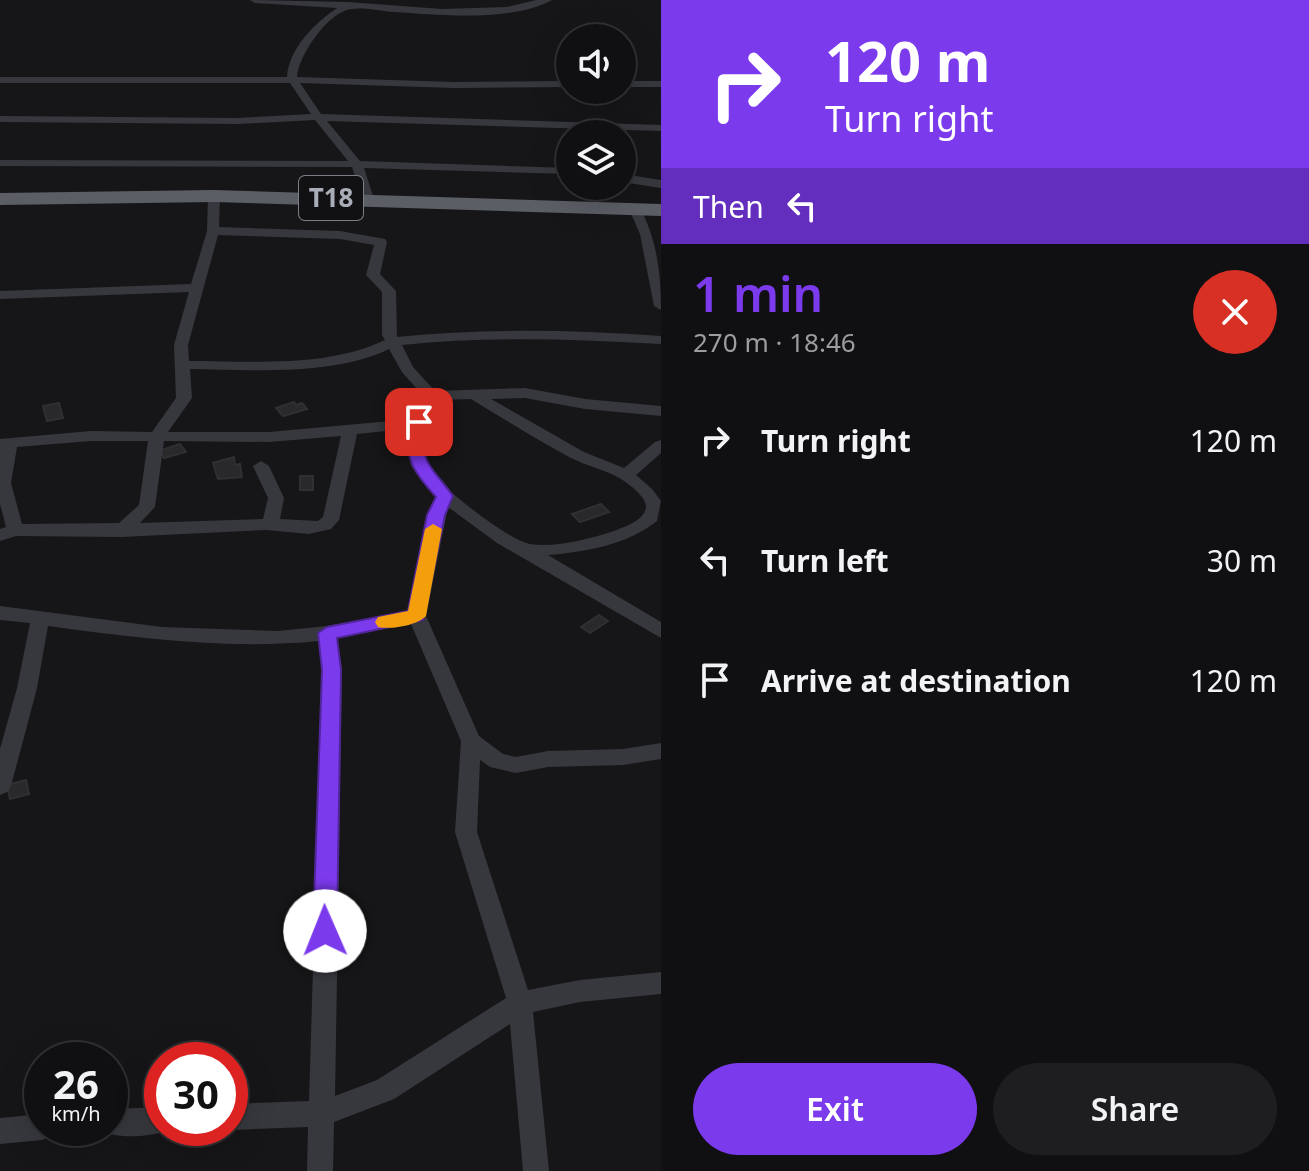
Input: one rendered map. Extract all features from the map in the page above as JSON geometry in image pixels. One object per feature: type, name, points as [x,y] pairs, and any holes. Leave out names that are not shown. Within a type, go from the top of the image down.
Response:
[{"type":"highway","name":"T18","points":[[0,199],[214,196],[661,210]]},
{"type":"street","points":[[255,0],[343,8],[490,11],[517,9],[547,0]]},
{"type":"street","points":[[357,0],[326,20],[299,52],[293,63],[292,79],[318,117],[357,164],[368,199]]},
{"type":"street","points":[[0,80],[292,79],[454,85],[556,84]]},
{"type":"street","points":[[636,84],[661,84]]},
{"type":"street","points":[[0,119],[237,121],[318,117],[661,128]]},
{"type":"street","points":[[0,163],[357,164],[556,171]]},
{"type":"street","points":[[636,180],[661,184]]},
{"type":"street","points":[[121,531],[147,507],[157,436],[184,398],[181,345],[213,231],[214,196]]},
{"type":"street","points":[[635,209],[646,234],[661,306]]},
{"type":"street","points":[[213,231],[340,235],[381,242],[373,275],[389,291],[387,319],[393,342],[407,369],[431,396],[525,393],[585,404],[661,411]]},
{"type":"street","points":[[0,295],[199,288]]},
{"type":"street","points":[[183,365],[274,366],[364,356],[393,342],[488,335],[661,340]]},
{"type":"street","points":[[350,432],[331,520],[320,527],[270,524],[121,531],[8,532],[3,483],[5,444],[91,436],[269,437],[350,432],[414,424],[421,418],[431,396]]},
{"type":"street","points":[[476,396],[578,455],[626,475],[646,493],[654,506],[652,516],[645,524],[617,538],[553,549],[526,550]]},
{"type":"street","points":[[414,424],[415,454],[420,469],[463,513],[661,631]]},
{"type":"street","points":[[626,475],[661,445]]},
{"type":"street","points":[[261,466],[276,498],[270,524]]},
{"type":"street","points":[[445,496],[436,515],[417,616],[471,741],[466,832],[520,1003],[536,1171]]},
{"type":"street","points":[[0,613],[162,634],[278,638],[327,633],[417,616]]},
{"type":"street","points":[[0,786],[27,688],[40,619]]},
{"type":"street","points":[[320,1171],[332,670],[327,633]]},
{"type":"street","points":[[471,741],[497,761],[516,765],[548,759],[623,757],[661,751]]},
{"type":"street","points":[[248,1116],[321,1114],[385,1090],[520,1003],[580,991],[661,983]]},
{"type":"street","points":[[0,1131],[24,1129]]},
{"type":"building","points":[[294,402],[296,405],[302,403],[307,409],[283,416],[276,408]]},
{"type":"building","points":[[59,403],[63,418],[47,421],[43,406]]},
{"type":"building","points":[[180,444],[186,452],[164,458],[159,451]]},
{"type":"building","points":[[234,457],[235,465],[240,464],[242,477],[218,479],[213,463]]},
{"type":"building","points":[[300,476],[313,476],[313,490],[300,490]]},
{"type":"building","points":[[601,504],[609,512],[580,522],[572,514]]},
{"type":"building","points":[[599,615],[608,621],[590,633],[581,627]]},
{"type":"building","points":[[26,780],[29,794],[10,799],[7,785]]},
{"type":"slow traffic","points":[[385,622],[417,616],[433,529]]},
{"type":"route","points":[[325,931],[332,670],[327,633],[417,616],[436,515],[445,496],[420,469],[415,454],[414,424],[419,422]]}]
